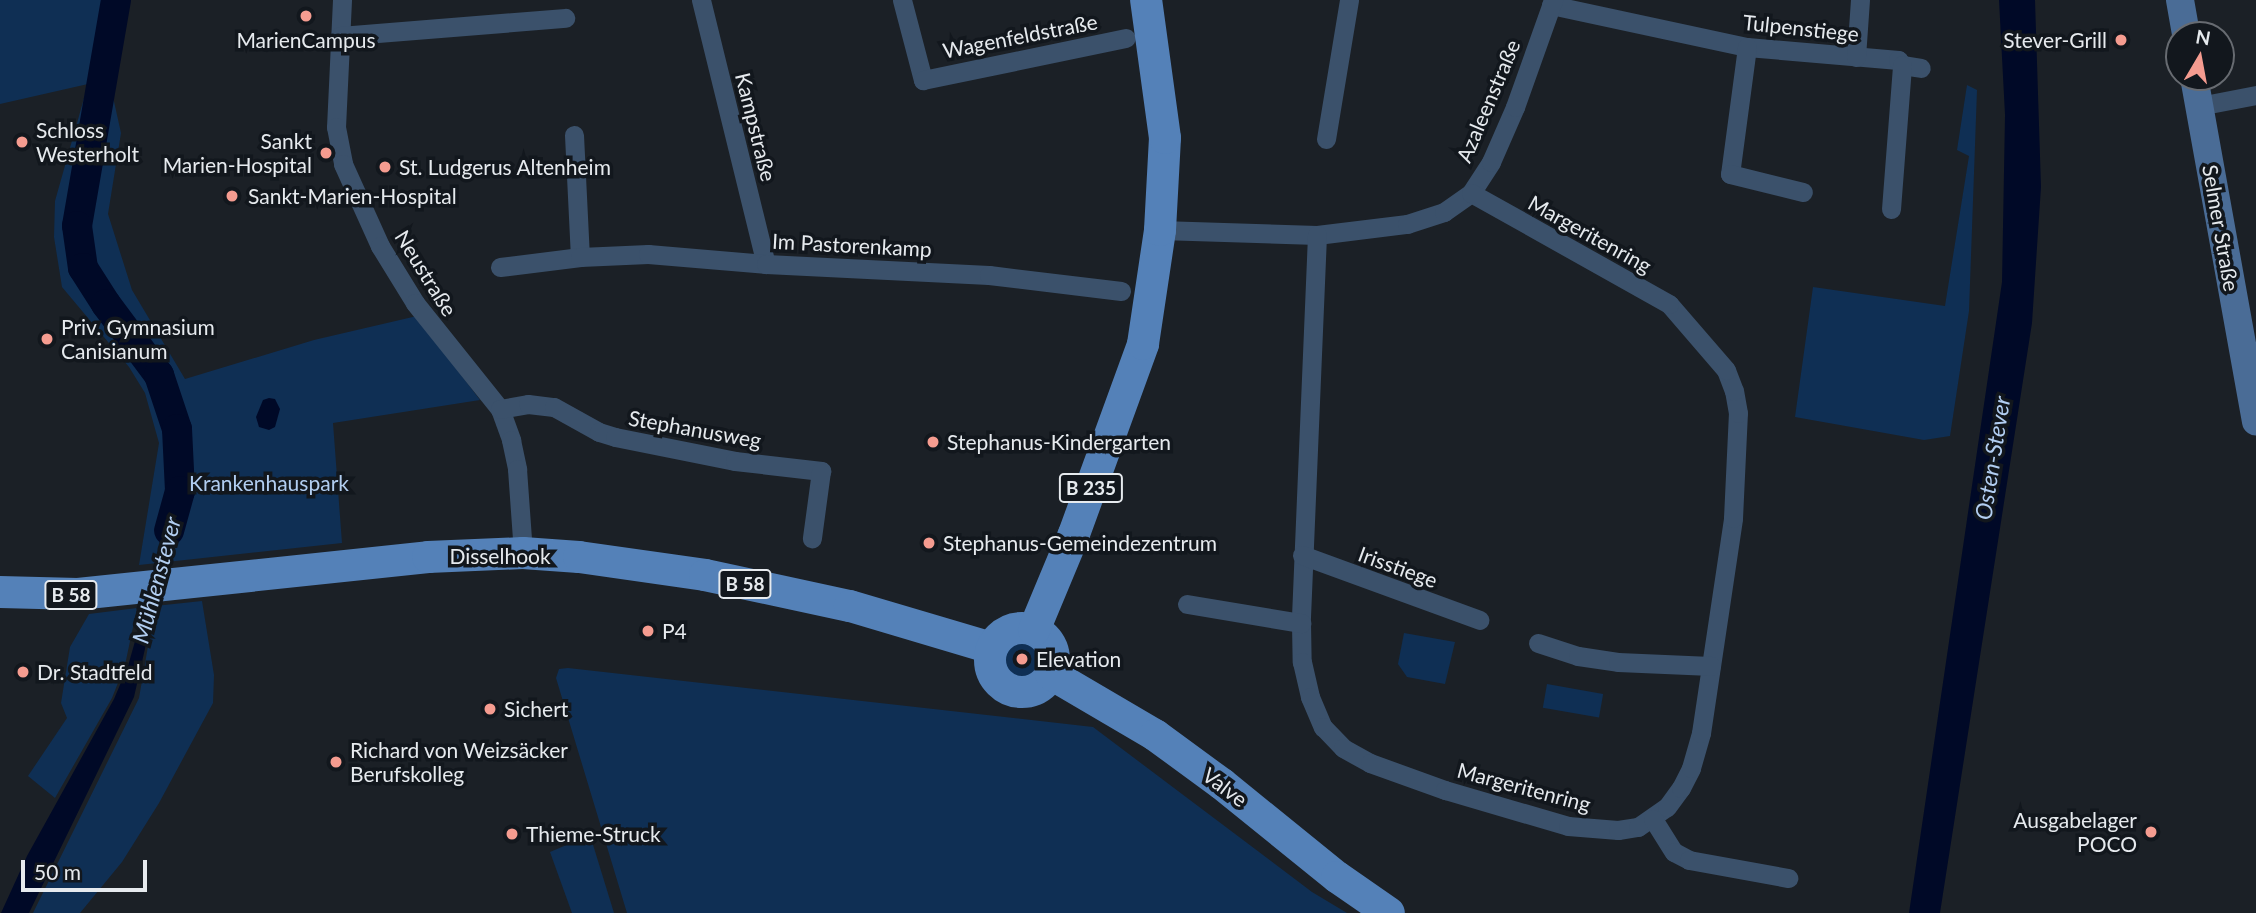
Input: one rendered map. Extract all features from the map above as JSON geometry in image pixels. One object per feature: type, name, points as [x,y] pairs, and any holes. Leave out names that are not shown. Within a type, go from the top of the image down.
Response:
[{"type":"main road","name":"B 235","points":[[1034,630],[1074,534],[1143,344],[1160,229],[1165,138],[1146,0]]},
{"type":"main road","name":"Disselhook","points":[[0,592],[78,594],[428,557],[523,553],[579,557],[705,575],[850,606],[992,648]]},
{"type":"main road","points":[[1024,628],[1034,630],[1050,644],[1054,664],[1051,674],[1038,689],[1018,693],[1008,690],[992,672],[989,660],[992,648],[1005,633],[1024,628]]},
{"type":"main road","name":"Valve","points":[[1051,674],[1154,735],[1222,784],[1337,877],[1390,913]]},
{"type":"street","name":"Neustraße","points":[[342,0],[336,127],[342,164],[380,246],[415,303],[500,409],[512,440],[517,469],[523,553]]},
{"type":"street","name":"Kampstraße","points":[[701,0],[766,264]]},
{"type":"street","name":"Wagenfeldstraße","points":[[902,0],[923,80],[1126,38]]},
{"type":"street","points":[[1326,139],[1349,0]]},
{"type":"street","points":[[1856,57],[1860,0]]},
{"type":"street","points":[[2180,0],[2184,21]]},
{"type":"street","name":"Azaleenstraße","points":[[1160,229],[1317,235],[1368,230],[1425,219],[1444,212],[1471,193],[1491,162],[1515,107],[1552,3]]},
{"type":"street","name":"Tulpenstiege","points":[[1552,3],[1747,47],[1898,60],[1912,67],[1891,209]]},
{"type":"street","points":[[340,36],[565,18]]},
{"type":"street","points":[[1747,47],[1730,174],[1803,192]]},
{"type":"street","name":"Selmer Straße","points":[[2196,91],[2256,421]]},
{"type":"street","points":[[2199,106],[2256,95]]},
{"type":"street","points":[[574,135],[580,257]]},
{"type":"street","name":"Margeritenring","points":[[1317,235],[1301,623],[1303,662],[1310,697],[1323,727],[1352,753],[1445,790],[1568,826],[1618,831],[1638,827],[1653,819],[1674,798],[1691,768],[1724,590],[1737,463],[1738,413],[1726,370],[1668,304],[1471,193]]},
{"type":"street","name":"Im Pastorenkamp","points":[[500,267],[580,257],[648,254],[766,264],[989,275],[1121,291]]},
{"type":"street","name":"Stephanusweg","points":[[500,409],[528,404],[554,407],[599,432],[615,437],[735,461],[821,471],[812,538]]},
{"type":"street","name":"Irisstiege","points":[[1302,555],[1480,620]]},
{"type":"street","points":[[1187,604],[1301,623]]},
{"type":"street","points":[[1538,643],[1578,656],[1618,662],[1712,666]]},
{"type":"street","points":[[1653,819],[1674,852],[1689,860],[1788,878]]},
{"type":"green space","name":"Krankenhauspark","points":[[0,0],[129,0],[111,88],[121,133],[108,214],[132,290],[185,379],[314,340],[417,316],[480,400],[333,423],[342,543],[139,565],[159,443],[145,393],[129,367],[62,287],[54,237],[55,201],[88,84],[0,104]]},
{"type":"green space","points":[[1967,85],[1977,90],[1969,311],[1950,436],[1924,440],[1795,417],[1813,287],[1945,306],[1969,156],[1957,150]]},
{"type":"green space","points":[[202,601],[214,675],[213,703],[159,803],[122,862],[80,913],[33,913],[139,698],[155,606]]},
{"type":"green space","points":[[137,608],[125,665],[112,698],[55,798],[28,776],[67,718],[61,703],[70,647],[89,614]]},
{"type":"green space","points":[[1404,633],[1455,642],[1445,684],[1407,677],[1398,664]]},
{"type":"green space","points":[[1022,640],[1030,641],[1036,646],[1041,652],[1041,668],[1036,674],[1030,679],[1022,680],[1014,679],[1008,674],[1003,668],[1002,660],[1003,652],[1008,646],[1014,641]]},
{"type":"green space","points":[[559,669],[1093,727],[1312,892],[1347,913],[627,913],[556,678]]},
{"type":"green space","points":[[1547,684],[1603,694],[1599,718],[1543,708]]},
{"type":"green space","points":[[590,835],[614,913],[572,913],[550,852]]},
{"type":"water","name":"Osten-Stever","points":[[1999,0],[2035,0],[2041,187],[2032,323],[1940,913],[1909,913],[2002,282],[2005,115]]},
{"type":"water","points":[[275,399],[280,409],[275,427],[269,430],[259,427],[256,417],[263,400]]},
{"type":"water","points":[[178,490],[181,491],[134,697],[29,913],[1,913],[27,856],[114,699],[128,666]]},
{"type":"waterway","name":"Mühlenstever","points":[[116,0],[77,226],[83,268],[159,375],[177,429],[180,491],[169,531]]},
{"type":"place","name":"MarienCampus","points":[[306,16]]},
{"type":"place","name":"Stever-Grill","points":[[2121,40]]},
{"type":"place","name":"Schloss Westerholt","points":[[22,142]]},
{"type":"place","name":"Sankt Marien-Hospital","points":[[326,153]]},
{"type":"place","name":"St. Ludgerus Altenheim","points":[[385,167]]},
{"type":"place","name":"Sankt-Marien-Hospital","points":[[232,196]]},
{"type":"place","name":"Priv. Gymnasium Canisianum","points":[[47,339]]},
{"type":"place","name":"Stephanus-Kindergarten","points":[[933,442]]},
{"type":"place","name":"Stephanus-Gemeindezentrum","points":[[929,543]]},
{"type":"place","name":"P4","points":[[648,631]]},
{"type":"place","name":"Elevation","points":[[1022,659]]},
{"type":"place","name":"Dr. Stadtfeld","points":[[23,672]]},
{"type":"place","name":"Sichert","points":[[490,709]]},
{"type":"place","name":"Richard von Weizsäcker Berufskolleg","points":[[336,762]]},
{"type":"place","name":"Ausgabelager POCO","points":[[2151,832]]},
{"type":"place","name":"Thieme-Struck","points":[[512,834]]}]
